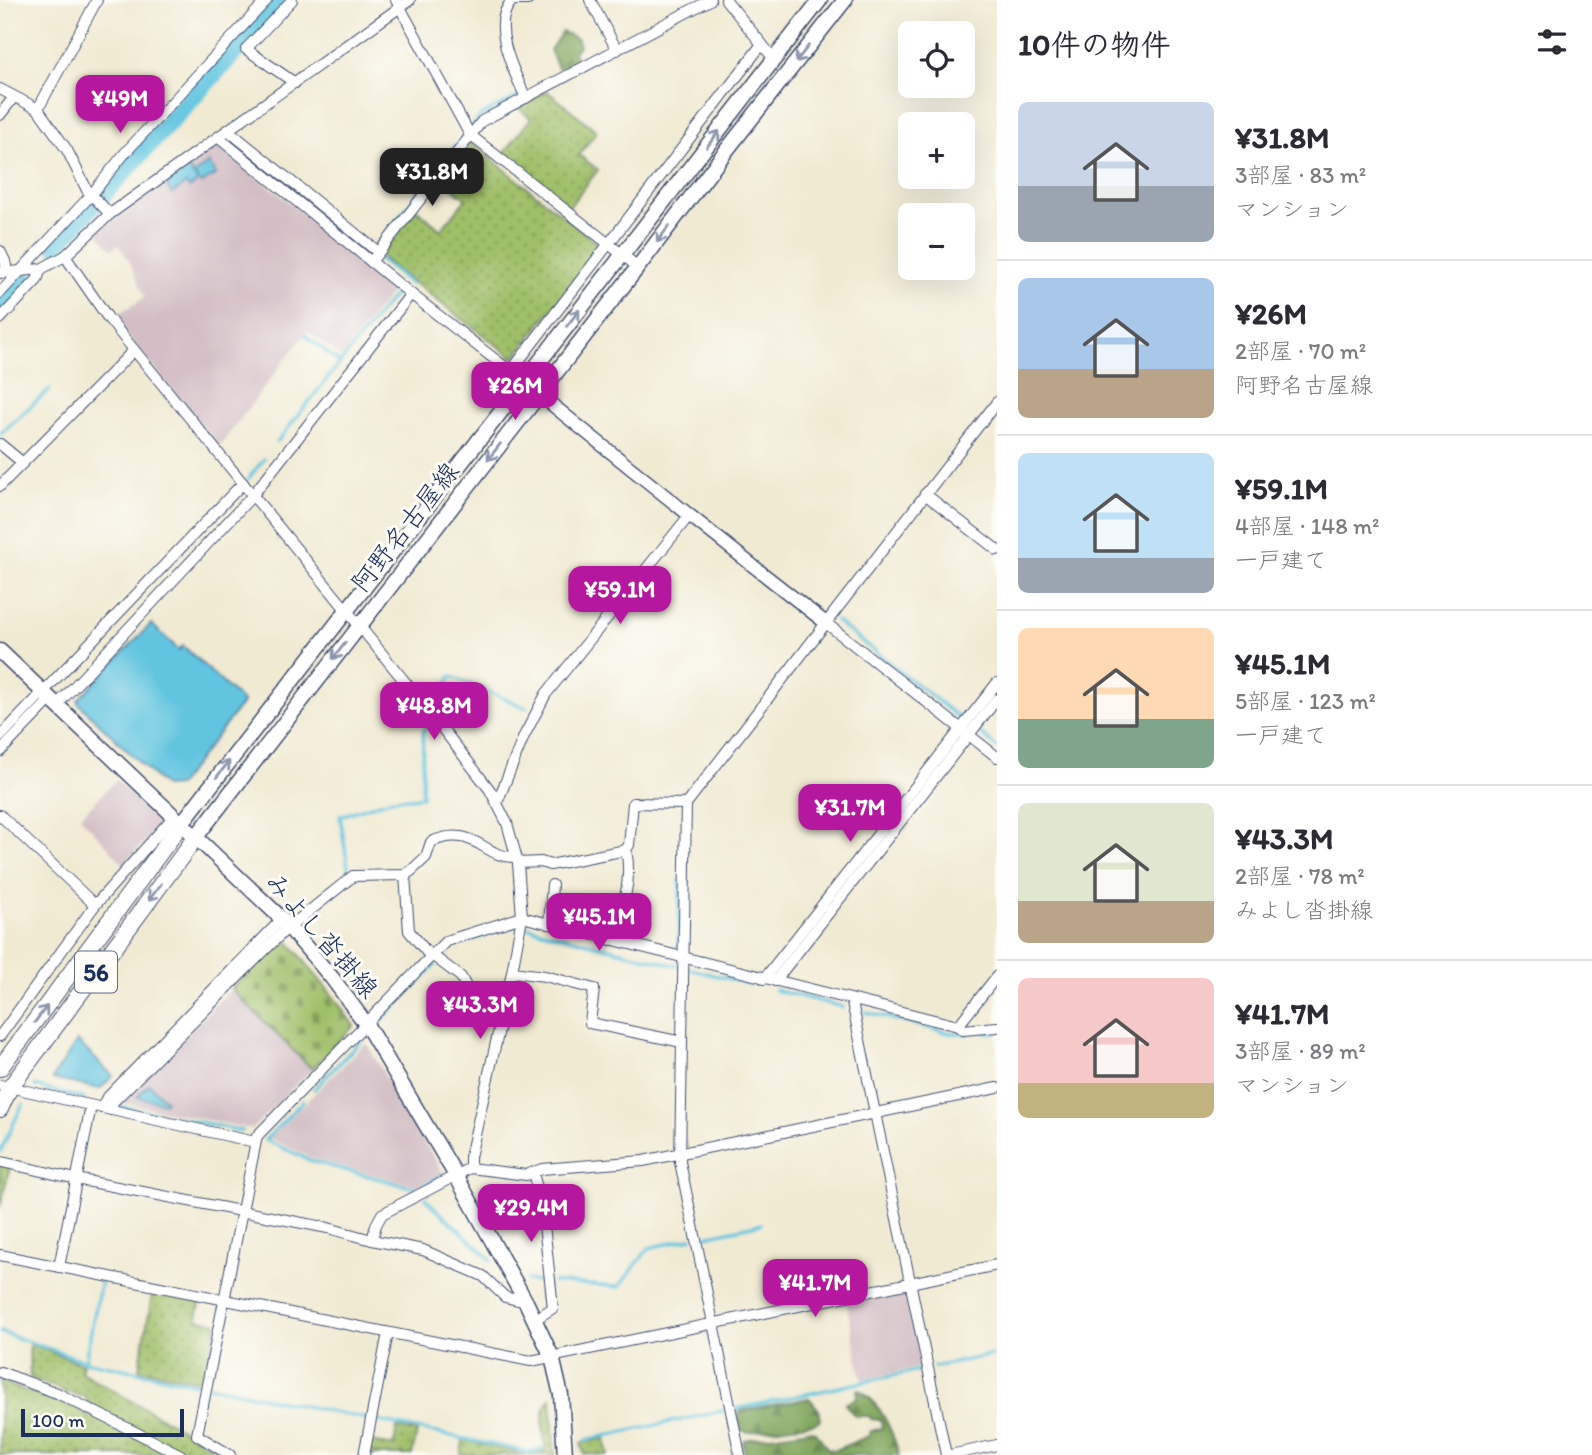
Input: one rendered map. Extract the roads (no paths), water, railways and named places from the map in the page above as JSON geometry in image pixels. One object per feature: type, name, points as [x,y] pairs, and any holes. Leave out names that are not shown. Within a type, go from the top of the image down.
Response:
[{"type":"main road","name":"阿野名古屋線","points":[[178,820],[524,382],[820,0]]},
{"type":"main road","name":"阿野名古屋線","points":[[196,837],[845,0]]},
{"type":"main road","points":[[0,650],[196,837]]},
{"type":"main road","name":"56","points":[[0,1068],[178,820]]},
{"type":"main road","name":"56","points":[[0,1109],[5,1087],[196,837]]},
{"type":"main road","name":"みよし沓掛線","points":[[196,837],[286,923],[366,1024],[455,1174],[526,1301],[552,1356],[561,1395],[566,1454]]},
{"type":"street","points":[[38,109],[97,0]]},
{"type":"street","points":[[0,251],[5,261],[3,273],[41,269],[65,256],[100,203],[125,153],[267,0]]},
{"type":"street","points":[[292,0],[246,49],[295,83]]},
{"type":"street","points":[[0,293],[19,271],[100,203],[219,138],[398,4],[410,0]]},
{"type":"street","points":[[526,98],[507,55],[504,41],[505,13],[512,1],[528,0]]},
{"type":"street","points":[[590,0],[617,50]]},
{"type":"street","points":[[371,261],[482,121],[710,0]]},
{"type":"street","points":[[726,0],[774,59]]},
{"type":"street","points":[[398,4],[470,135],[638,267]]},
{"type":"street","points":[[511,371],[762,44]]},
{"type":"street","points":[[0,89],[38,109],[100,203]]},
{"type":"street","points":[[0,115],[14,97]]},
{"type":"street","points":[[229,131],[378,252]]},
{"type":"street","points":[[219,138],[411,294],[618,456],[688,517],[997,757]]},
{"type":"street","points":[[65,256],[108,318],[428,710],[490,790],[507,823],[517,860],[522,917],[470,1157],[470,1168]]},
{"type":"street","points":[[0,319],[37,280],[41,269]]},
{"type":"street","points":[[0,737],[50,698],[252,496],[411,294]]},
{"type":"street","points":[[0,486],[134,350]]},
{"type":"street","points":[[740,1455],[680,1162],[686,804],[997,402]]},
{"type":"street","points":[[0,444],[23,463]]},
{"type":"street","points":[[0,752],[243,483]]},
{"type":"street","points":[[925,494],[997,550]]},
{"type":"street","points":[[497,803],[524,736],[546,694],[688,517]]},
{"type":"street","points":[[770,980],[965,732],[997,683]]},
{"type":"street","points":[[965,732],[997,699]]},
{"type":"street","points":[[611,940],[629,877],[626,850],[629,845],[634,803],[686,804]]},
{"type":"street","points":[[0,816],[94,905]]},
{"type":"street","points":[[0,1037],[94,905],[178,820]]},
{"type":"street","points":[[59,1267],[76,1179],[106,1099],[286,923],[354,876],[405,875],[426,857],[431,842],[442,837],[467,838],[506,857],[541,862],[550,866],[626,850]]},
{"type":"street","points":[[405,875],[409,931],[432,956],[461,977],[484,1021],[501,1016]]},
{"type":"street","points":[[549,924],[552,885]]},
{"type":"street","points":[[230,1455],[197,1435],[257,1136],[446,941],[522,917],[963,1030],[997,1027]]},
{"type":"street","points":[[512,972],[545,976],[594,989],[590,1023],[682,1042]]},
{"type":"street","points":[[957,1027],[997,976]]},
{"type":"street","points":[[852,1002],[948,1455],[997,1445]]},
{"type":"street","points":[[5,1087],[255,1142]]},
{"type":"street","points":[[372,1240],[382,1214],[470,1168],[526,1175],[542,1169],[643,1161],[997,1087]]},
{"type":"street","points":[[2,1162],[423,1250],[483,1276],[505,1297],[526,1301]]},
{"type":"street","points":[[533,1173],[542,1206],[553,1308],[534,1320]]},
{"type":"street","points":[[0,1255],[531,1361],[997,1265]]},
{"type":"street","points":[[364,1455],[388,1333]]},
{"type":"street","points":[[0,1372],[57,1393],[181,1455]]},
{"type":"water","points":[[209,163],[216,174],[201,184],[194,174]]},
{"type":"water","points":[[189,169],[198,182],[189,188],[186,184],[172,194],[166,185]]},
{"type":"water","points":[[151,624],[179,650],[183,646],[243,702],[178,786],[165,787],[78,703]]},
{"type":"water","points":[[77,1041],[113,1076],[100,1089],[52,1079]]},
{"type":"water","points":[[149,1084],[166,1101],[164,1103],[137,1097]]},
{"type":"waterway","points":[[56,245],[282,0]]},
{"type":"waterway","points":[[471,127],[480,116],[519,96]]},
{"type":"waterway","points":[[377,245],[464,136]]},
{"type":"waterway","points":[[229,138],[369,251]]},
{"type":"waterway","points":[[379,259],[411,284]]},
{"type":"waterway","points":[[0,308],[25,280]]},
{"type":"waterway","points":[[277,442],[397,291]]},
{"type":"waterway","points":[[305,335],[340,363]]},
{"type":"waterway","points":[[0,434],[50,389]]},
{"type":"waterway","points":[[248,479],[264,459]]},
{"type":"waterway","points":[[836,621],[962,720]]},
{"type":"waterway","points":[[435,710],[451,676],[527,708]]},
{"type":"waterway","points":[[347,875],[349,874],[340,816],[393,799],[422,797],[423,732],[430,719]]},
{"type":"waterway","points":[[977,731],[997,747]]},
{"type":"waterway","points":[[678,953],[680,880]]},
{"type":"waterway","points":[[443,957],[455,945],[516,925]]},
{"type":"waterway","points":[[527,927],[678,966]]},
{"type":"waterway","points":[[380,1022],[435,965]]},
{"type":"waterway","points":[[690,969],[750,984]]},
{"type":"waterway","points":[[775,990],[843,1007]]},
{"type":"waterway","points":[[865,1012],[950,1033],[967,1034]]},
{"type":"waterway","points":[[985,1033],[997,1032]]},
{"type":"waterway","points":[[314,1089],[362,1040]]},
{"type":"waterway","points":[[35,1086],[84,1099]]},
{"type":"waterway","points":[[303,1101],[265,1140],[314,1162],[419,1189],[444,1174]]},
{"type":"waterway","points":[[0,1152],[23,1104]]},
{"type":"waterway","points":[[118,1106],[242,1131]]},
{"type":"waterway","points":[[425,1198],[491,1260]]},
{"type":"waterway","points":[[701,1237],[761,1224]]},
{"type":"waterway","points":[[553,1282],[619,1287],[649,1248],[691,1238]]},
{"type":"waterway","points":[[527,1280],[547,1283]]},
{"type":"waterway","points":[[85,1361],[101,1281]]},
{"type":"waterway","points":[[0,1332],[85,1361],[201,1385]]},
{"type":"waterway","points":[[934,1367],[992,1355]]},
{"type":"waterway","points":[[736,1409],[925,1369]]},
{"type":"waterway","points":[[209,1386],[367,1419]]},
{"type":"waterway","points":[[586,1440],[723,1411]]},
{"type":"waterway","points":[[374,1420],[528,1452],[544,1449]]}]
